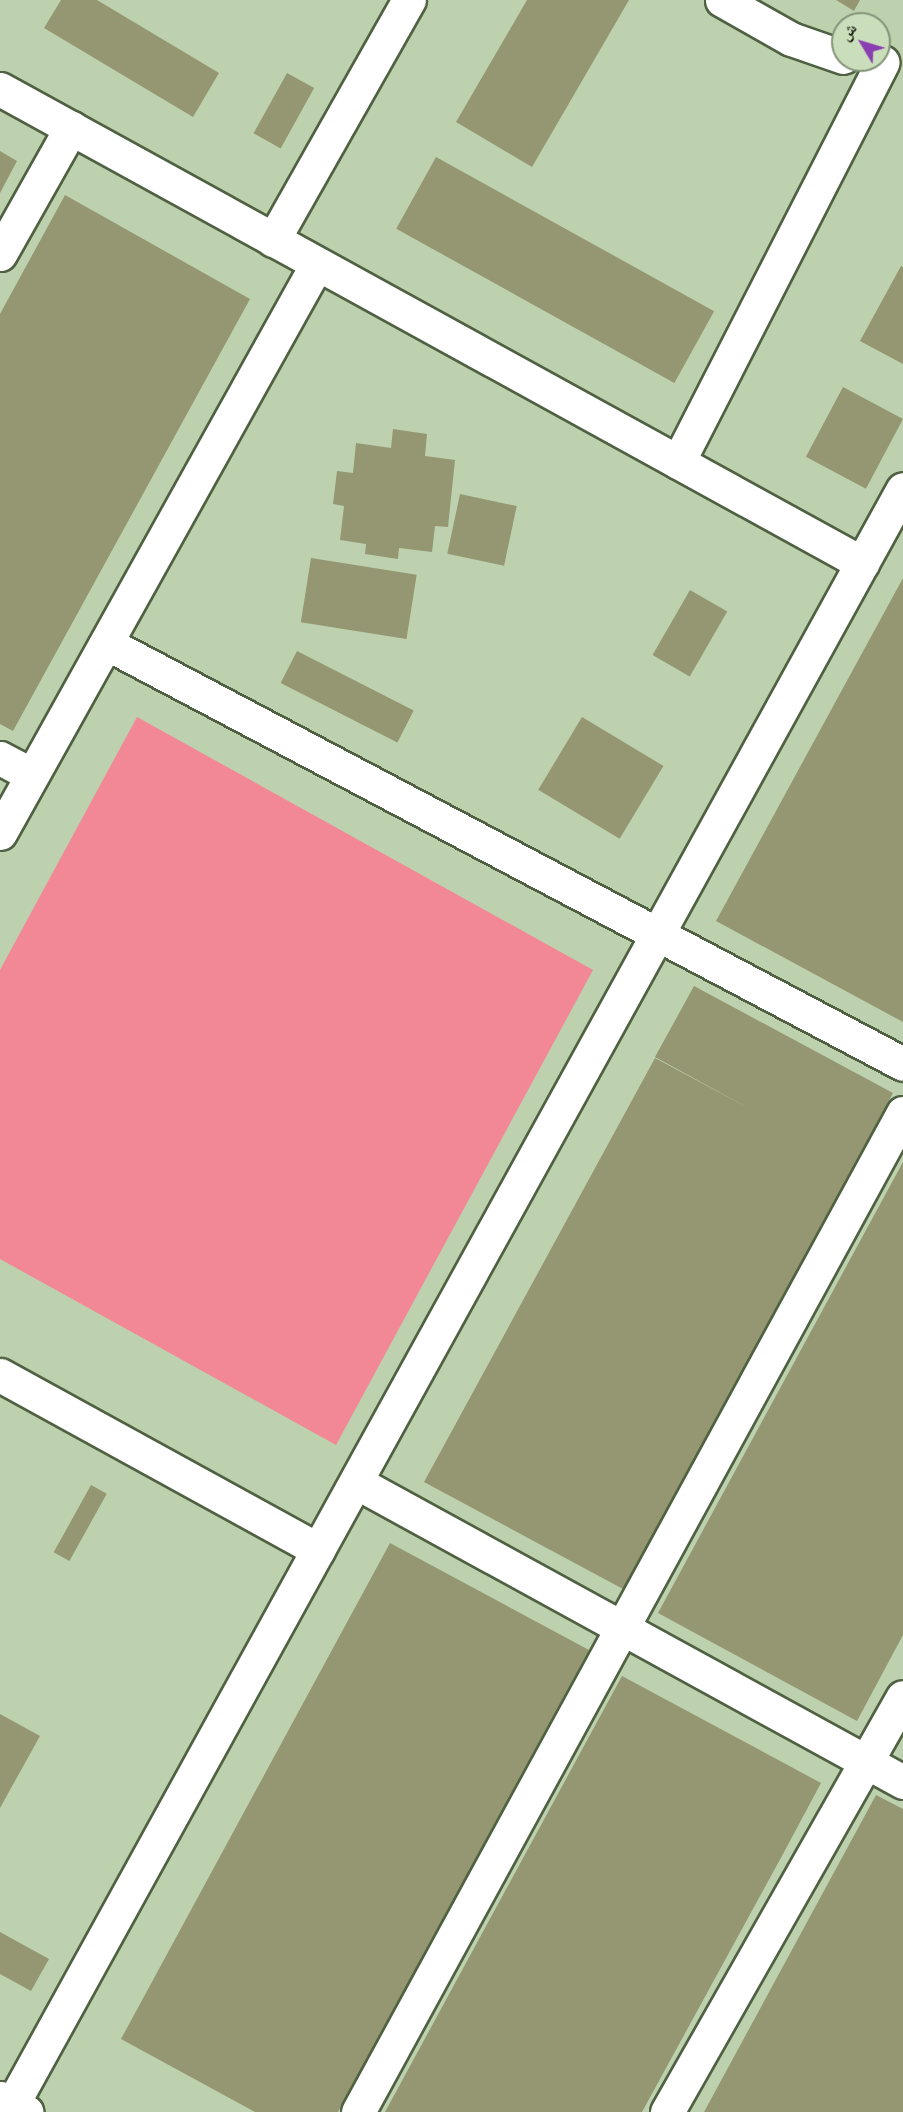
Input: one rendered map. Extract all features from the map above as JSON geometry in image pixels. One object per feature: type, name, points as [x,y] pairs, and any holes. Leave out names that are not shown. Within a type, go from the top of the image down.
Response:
[{"type":"street","points":[[273,240],[409,0]]},
{"type":"street","points":[[722,0],[791,39],[831,53]]},
{"type":"street","points":[[678,462],[879,72]]},
{"type":"street","points":[[0,89],[862,563]]},
{"type":"street","points":[[0,254],[70,128]]},
{"type":"street","points":[[0,833],[317,264]]},
{"type":"street","points":[[11,2106],[903,489]]},
{"type":"street","points":[[106,643],[659,931],[903,1064]]},
{"type":"street","points":[[0,758],[32,775]]},
{"type":"street","points":[[358,2112],[625,1629],[903,1113]]},
{"type":"street","points":[[0,1375],[318,1550]]},
{"type":"street","points":[[356,1482],[903,1782]]},
{"type":"street","points":[[667,2112],[903,1697]]},
{"type":"shaded area","points":[[137,717],[593,970],[336,1445],[0,1259],[0,970]]},
{"type":"building","points":[[61,0],[97,0],[219,73],[193,117],[44,28]]},
{"type":"building","points":[[527,0],[629,0],[532,167],[456,122]]},
{"type":"building","points":[[836,0],[860,0],[854,11]]},
{"type":"building","points":[[287,73],[314,88],[281,148],[254,133]]},
{"type":"building","points":[[0,151],[17,161],[0,193]]},
{"type":"building","points":[[436,157],[714,311],[674,383],[396,229]]},
{"type":"building","points":[[65,195],[250,299],[13,731],[0,724],[0,314]]},
{"type":"building","points":[[901,266],[903,267],[903,364],[860,341]]},
{"type":"building","points":[[843,387],[903,419],[866,489],[806,457]]},
{"type":"building","points":[[393,429],[427,434],[425,456],[455,460],[448,527],[435,526],[432,552],[399,548],[398,559],[365,554],[366,544],[340,540],[344,506],[333,504],[337,471],[353,473],[356,443],[391,448]]},
{"type":"building","points":[[460,494],[517,506],[504,566],[447,554]]},
{"type":"building","points":[[311,558],[417,575],[407,639],[301,622]]},
{"type":"building","points":[[903,578],[903,1022],[716,921]]},
{"type":"building","points":[[690,590],[727,612],[690,676],[652,655]]},
{"type":"building","points":[[297,651],[414,710],[397,743],[281,683]]},
{"type":"building","points":[[582,717],[663,766],[620,839],[538,790]]},
{"type":"building","points":[[694,986],[893,1093],[623,1589],[424,1482],[655,1058],[754,1111],[655,1057]]},
{"type":"building","points":[[903,1162],[903,1635],[857,1721],[658,1613]]},
{"type":"building","points":[[91,1485],[107,1494],[69,1561],[54,1552]]},
{"type":"building","points":[[390,1543],[589,1650],[338,2112],[255,2112],[121,2039]]},
{"type":"building","points":[[622,1676],[821,1783],[783,1854],[642,2112],[385,2112]]},
{"type":"building","points":[[0,1714],[40,1736],[0,1808]]},
{"type":"building","points":[[876,1795],[903,1809],[903,2112],[704,2112]]},
{"type":"building","points":[[0,1932],[49,1959],[31,1991],[0,1974]]}]
